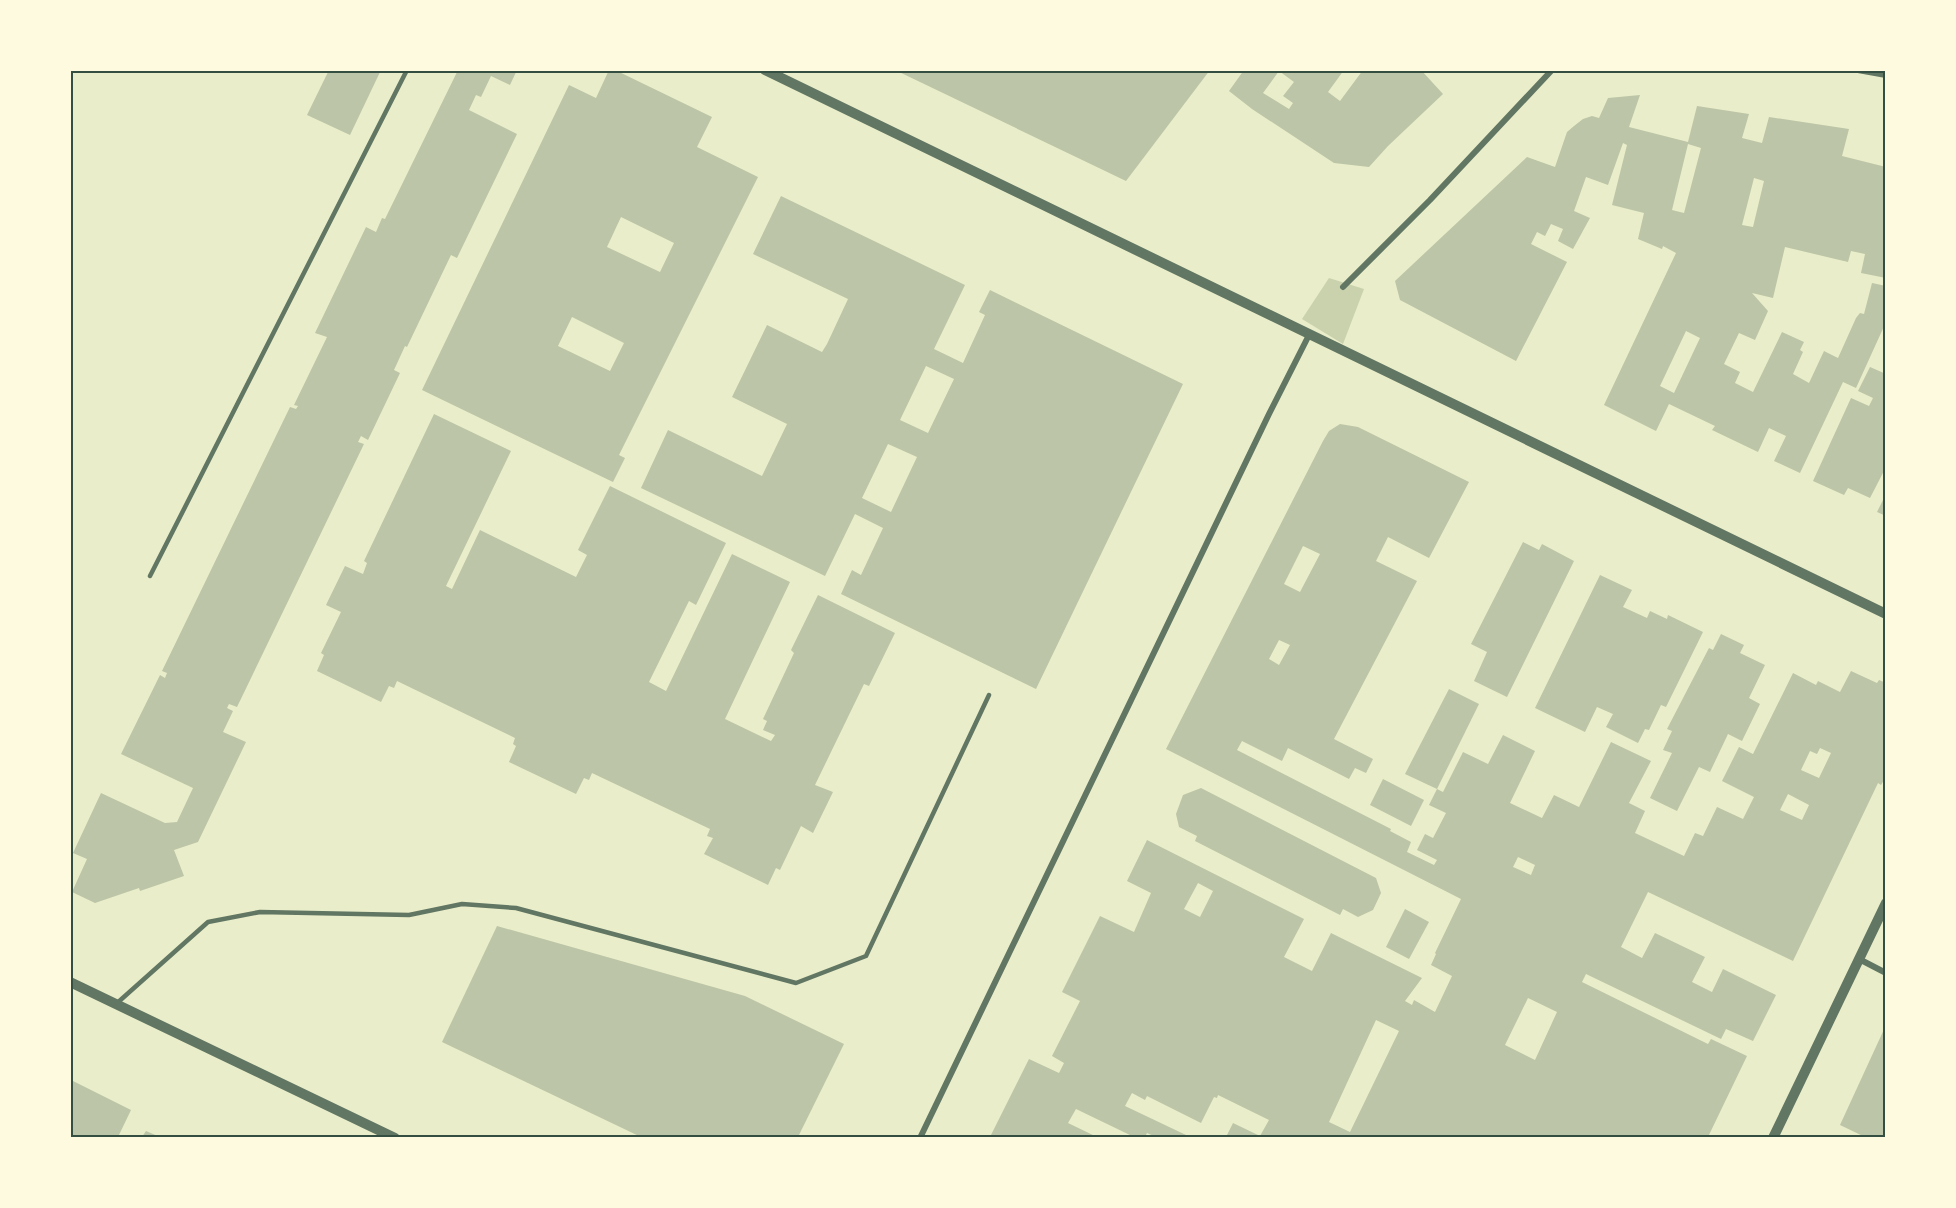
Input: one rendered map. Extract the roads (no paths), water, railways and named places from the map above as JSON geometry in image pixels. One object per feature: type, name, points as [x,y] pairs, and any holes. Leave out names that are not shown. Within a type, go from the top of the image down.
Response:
[{"type":"street","points":[[765,70],[1886,614]]},
{"type":"street","points":[[1343,287],[1430,200],[1552,70]]},
{"type":"street","points":[[1858,70],[1886,75]]},
{"type":"street","points":[[920,1137],[1309,335]]},
{"type":"street","points":[[1773,1137],[1886,903]]},
{"type":"street","points":[[1859,959],[1886,972]]},
{"type":"street","points":[[70,982],[395,1137]]},
{"type":"lane","points":[[150,576],[407,70]]},
{"type":"lane","points":[[116,1004],[208,922],[260,912],[409,915],[462,904],[516,908],[796,983],[867,956],[989,695]]}]
